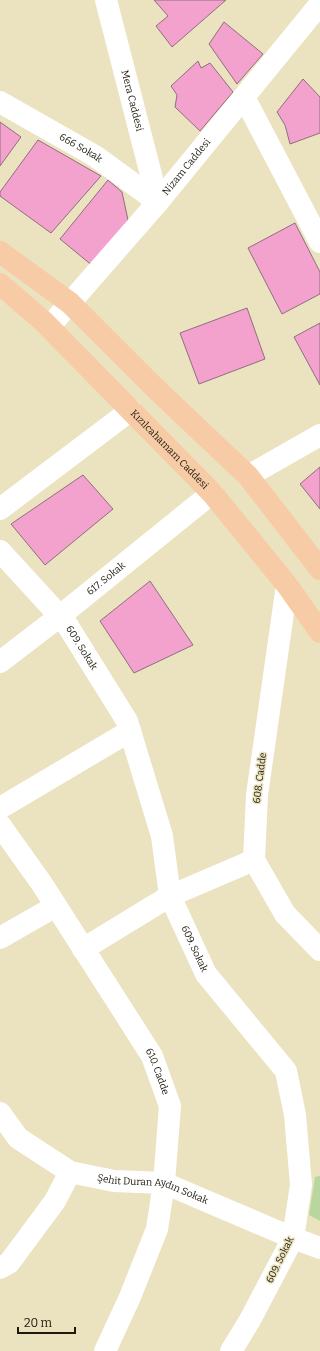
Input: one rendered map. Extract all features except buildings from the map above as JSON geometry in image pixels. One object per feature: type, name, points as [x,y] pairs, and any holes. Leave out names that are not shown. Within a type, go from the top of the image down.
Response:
[{"type":"main road","points":[[0,253],[70,303],[154,387],[248,476],[320,569]]},
{"type":"main road","name":"Kızılcahamam Caddesi","points":[[0,284],[49,327],[212,493],[288,585],[320,632]]},
{"type":"street","name":"Mera Caddesi","points":[[112,3],[158,202]]},
{"type":"street","name":"Nizam Caddesi","points":[[49,327],[158,202],[320,4]]},
{"type":"street","points":[[244,97],[320,242]]},
{"type":"street","name":"666 Sokak","points":[[0,102],[95,156],[158,202]]},
{"type":"street","points":[[0,509],[131,410]]},
{"type":"street","points":[[248,476],[320,435]]},
{"type":"street","name":"617. Sokak","points":[[0,662],[60,616],[212,493]]},
{"type":"street","name":"609. Sokak","points":[[0,551],[66,623],[127,721],[162,836],[170,896],[206,974],[286,1071],[295,1115],[301,1185],[293,1238],[250,1320],[231,1351]]},
{"type":"street","name":"608. Cadde","points":[[254,860],[257,795],[288,585]]},
{"type":"street","points":[[0,808],[130,731]]},
{"type":"street","name":"610. Cadde","points":[[0,825],[56,906],[152,1056],[170,1106],[164,1183],[157,1229],[130,1297],[105,1351]]},
{"type":"street","points":[[84,949],[170,896],[254,860],[285,914],[320,950]]},
{"type":"street","points":[[0,938],[56,906]]},
{"type":"street","name":"Şehit Duran Aydın Sokak","points":[[0,1113],[18,1138],[70,1172],[114,1181],[164,1183],[320,1248]]},
{"type":"street","points":[[0,1268],[9,1263],[55,1201],[70,1172]]},
{"type":"green space","points":[[320,1176],[320,1221],[309,1215],[315,1177]]}]
